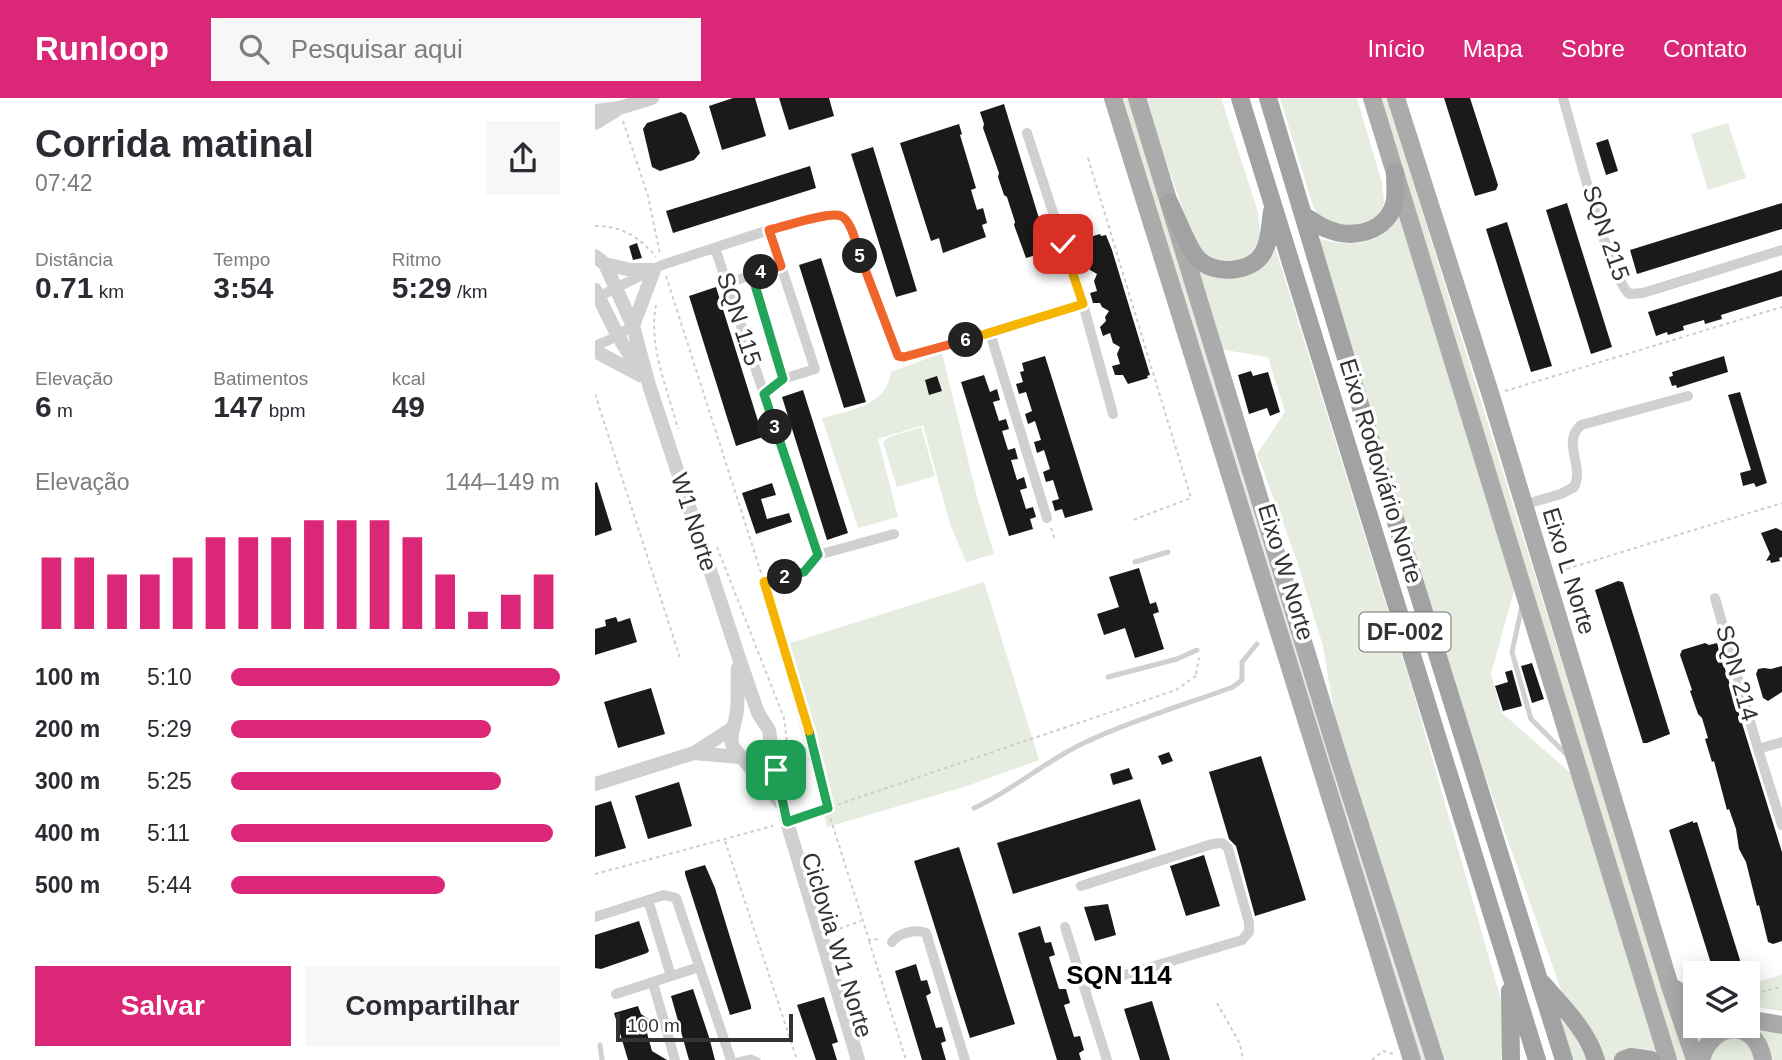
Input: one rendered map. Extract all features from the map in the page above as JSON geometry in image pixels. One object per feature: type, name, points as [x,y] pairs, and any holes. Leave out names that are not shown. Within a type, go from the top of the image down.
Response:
[{"type":"highway","name":"Eixo Rodoviário Norte","points":[[1240,98],[1538,1060]]},
{"type":"highway","name":"Eixo Rodoviário Norte","points":[[1268,98],[1563,1060]]},
{"type":"highway","points":[[1303,215],[1326,229],[1349,235],[1379,226],[1390,214],[1395,201],[1395,172]]},
{"type":"highway","points":[[1169,202],[1197,258],[1206,265],[1230,270],[1248,265],[1262,254],[1269,236],[1273,204]]},
{"type":"highway","points":[[1510,973],[1511,1060]]},
{"type":"highway","points":[[1538,978],[1580,1028],[1593,1049],[1596,1060]]},
{"type":"highway","points":[[1623,1060],[1631,1057],[1651,1060]]},
{"type":"main road","name":"Eixo W Norte","points":[[1137,98],[1359,822],[1435,1060]]},
{"type":"main road","name":"Eixo L Norte","points":[[1372,98],[1668,1060]]},
{"type":"main road","name":"Eixo L Norte","points":[[1395,98],[1491,396],[1670,986],[1695,1060]]},
{"type":"main road","name":"Eixo W Norte","points":[[1113,102],[1412,1060]]},
{"type":"main road","points":[[1670,986],[1683,994]]},
{"type":"main road","points":[[1760,1020],[1782,1025]]},
{"type":"main road","points":[[1701,1060],[1711,1038],[1735,1029],[1749,1032],[1757,1039],[1763,1060]]},
{"type":"street","points":[[595,111],[619,108],[652,98]]},
{"type":"street","name":"SQN 215","points":[[1563,98],[1605,241],[1623,288],[1629,293],[1643,293],[1782,250]]},
{"type":"street","points":[[595,123],[619,108]]},
{"type":"street","points":[[1027,133],[1083,304],[1113,414]]},
{"type":"street","name":"SQN 115","points":[[596,293],[617,288],[658,268],[769,230],[841,216],[848,222],[898,356],[904,357],[990,333],[1083,304]]},
{"type":"street","points":[[764,394],[783,379],[815,369],[769,230]]},
{"type":"street","name":"SQN 115","points":[[715,248],[818,555]]},
{"type":"street","points":[[595,346],[633,326],[658,268],[618,268],[600,260]]},
{"type":"street","name":"W1 Norte","points":[[600,260],[617,288],[633,326],[646,381],[758,713]]},
{"type":"street","points":[[727,283],[781,266]]},
{"type":"street","points":[[752,275],[783,379]]},
{"type":"street","points":[[595,318],[599,309],[596,293]]},
{"type":"street","name":"W1 Norte","points":[[596,293],[618,336],[646,381]]},
{"type":"street","points":[[990,333],[1047,519]]},
{"type":"street","points":[[595,351],[646,381]]},
{"type":"street","points":[[1523,505],[1561,494],[1574,486],[1578,473],[1572,441],[1581,425],[1688,396]]},
{"type":"street","points":[[818,555],[894,534]]},
{"type":"street","name":"SQN 214","points":[[1715,598],[1782,825]]},
{"type":"street","name":"W1 Norte","points":[[734,723],[739,658]]},
{"type":"street","points":[[595,784],[694,753],[749,710],[758,713],[769,730],[782,804],[858,1060]]},
{"type":"street","points":[[734,723],[732,744],[782,804]]},
{"type":"street","name":"SQN 214","points":[[1758,749],[1782,743]]},
{"type":"street","points":[[694,753],[763,760],[771,745]]},
{"type":"street","points":[[1081,886],[1222,843],[1228,848],[1249,923],[1249,932],[1241,940],[1084,987]]},
{"type":"street","points":[[595,917],[664,895],[676,898],[731,1060]]},
{"type":"street","points":[[648,900],[671,976]]},
{"type":"street","points":[[1065,927],[1107,1060]]},
{"type":"street","points":[[893,940],[917,931],[926,933],[965,1060]]},
{"type":"street","points":[[616,994],[699,967]]},
{"type":"street","points":[[653,983],[675,1060]]},
{"type":"lane","points":[[1135,562],[1168,552]]},
{"type":"lane","points":[[1525,593],[1512,652],[1531,719],[1578,765]]},
{"type":"lane","points":[[974,808],[1001,796],[1052,760],[1086,742],[1233,687],[1242,680],[1241,662],[1257,644]]},
{"type":"lane","points":[[1108,677],[1198,653]]},
{"type":"lane","points":[[600,1045],[602,1060]]},
{"type":"lane","points":[[738,1060],[751,1057],[758,1060]]},
{"type":"path","points":[[619,108],[648,196],[658,268]]},
{"type":"path","points":[[1088,158],[1191,498],[1132,520]]},
{"type":"path","points":[[595,226],[618,229],[634,236],[647,245],[658,268],[764,582],[811,738],[828,808],[906,1060]]},
{"type":"path","points":[[657,295],[653,319],[655,341],[680,435]]},
{"type":"path","points":[[1491,396],[1782,307]]},
{"type":"path","points":[[595,394],[680,658]]},
{"type":"path","points":[[1545,575],[1782,503]]},
{"type":"path","points":[[713,538],[784,718],[790,768]]},
{"type":"path","points":[[764,582],[804,572],[818,555]]},
{"type":"path","points":[[595,874],[725,841],[787,822],[1176,690],[1197,675],[1198,653]]},
{"type":"path","points":[[725,841],[797,1060]]},
{"type":"path","points":[[820,935],[862,921]]},
{"type":"path","points":[[869,940],[893,940]]},
{"type":"path","name":"Ciclovia W1 Norte","points":[[849,981],[866,1038]]},
{"type":"path","points":[[1760,992],[1782,987]]},
{"type":"path","points":[[1217,1003],[1240,1044],[1243,1060]]},
{"type":"path","points":[[1372,1060],[1383,1051],[1412,1060]]},
{"type":"shaded area","points":[[1119,98],[1128,98],[1428,1060],[1417,1060]]},
{"type":"shaded area","points":[[1144,98],[1221,98],[1258,212],[1260,234],[1257,245],[1248,257],[1238,263],[1207,259],[1196,247]]},
{"type":"shaded area","points":[[1280,98],[1357,98],[1382,183],[1384,202],[1382,211],[1374,221],[1350,230],[1320,221]]},
{"type":"shaded area","points":[[1376,98],[1387,98],[1685,1060],[1676,1060]]},
{"type":"shaded area","points":[[1728,123],[1746,178],[1708,190],[1691,134]]},
{"type":"shaded area","points":[[1399,210],[1515,587],[1491,674],[1501,712],[1574,776],[1661,1060],[1599,1060],[1566,1004],[1483,770],[1316,238],[1344,243],[1372,240],[1387,230]]},
{"type":"shaded area","points":[[1274,244],[1413,691],[1501,1000],[1504,1035],[1501,1060],[1441,1060],[1334,712],[1323,646],[1296,558],[1257,454],[1285,412],[1268,357],[1219,349],[1195,267],[1213,275]]},
{"type":"shaded area","points":[[942,353],[977,497],[994,554],[966,562],[950,524],[923,425],[878,439],[898,517],[858,528],[822,418],[844,413],[875,400],[888,383],[891,372]]},
{"type":"shaded area","points":[[921,427],[935,476],[897,487],[883,442],[889,437]]},
{"type":"shaded area","points":[[984,582],[1039,760],[964,787],[827,827],[778,647]]},
{"type":"shaded area","points":[[1782,974],[1782,1011],[1760,1008],[1760,982]]},
{"type":"shaded area","points":[[1560,1019],[1571,1029],[1587,1060],[1573,1060]]},
{"type":"shaded area","points":[[1760,1027],[1782,1029],[1782,1060],[1768,1060],[1755,1038],[1760,1038]]},
{"type":"shaded area","points":[[1692,1038],[1704,1038],[1703,1040],[1697,1055]]},
{"type":"shaded area","points":[[1718,1038],[1744,1038],[1758,1060],[1706,1060]]},
{"type":"building","points":[[733,98],[755,98],[766,136],[722,150],[709,106]]},
{"type":"building","points":[[779,98],[829,98],[834,116],[789,130]]},
{"type":"building","points":[[1444,98],[1470,98],[1498,185],[1496,190],[1475,196]]},
{"type":"building","points":[[1004,104],[1049,251],[1026,258],[998,177],[980,112]]},
{"type":"building","points":[[681,112],[686,115],[700,153],[694,160],[660,171],[652,167],[643,129],[647,123]]},
{"type":"building","points":[[959,124],[976,188],[971,190],[977,210],[983,208],[987,223],[982,225],[986,237],[943,253],[939,238],[931,241],[900,143]]},
{"type":"building","points":[[1608,139],[1618,171],[1606,175],[1596,143]]},
{"type":"building","points":[[873,147],[917,291],[896,297],[851,154]]},
{"type":"building","points":[[810,166],[816,188],[673,233],[666,211]]},
{"type":"building","points":[[1567,203],[1612,347],[1591,354],[1546,210]]},
{"type":"building","points":[[1782,203],[1782,229],[1637,274],[1630,250]]},
{"type":"building","points":[[1507,222],[1552,366],[1531,372],[1486,229]]},
{"type":"building","points":[[1106,235],[1112,250],[1150,375],[1128,384],[1123,375],[1115,375],[1112,366],[1120,364],[1117,354],[1120,347],[1113,343],[1110,333],[1103,336],[1100,327],[1106,321],[1105,317],[1109,311],[1100,303],[1093,303],[1090,293],[1097,291],[1094,281],[1097,274],[1090,270],[1087,261],[1080,263],[1077,254],[1084,250],[1083,239]]},
{"type":"building","points":[[637,243],[642,258],[633,260],[629,246]]},
{"type":"building","points":[[821,258],[866,402],[844,408],[799,265]]},
{"type":"building","points":[[1782,270],[1782,296],[1721,315],[1722,319],[1705,324],[1704,320],[1683,326],[1684,330],[1656,336],[1648,312]]},
{"type":"building","points":[[716,287],[763,437],[736,446],[689,296]]},
{"type":"building","points":[[1045,356],[1093,510],[1065,518],[1062,509],[1055,511],[1052,501],[1059,499],[1053,480],[1046,482],[1043,472],[1050,469],[1044,450],[1037,453],[1034,442],[1041,440],[1035,421],[1028,424],[1025,414],[1032,411],[1026,392],[1019,394],[1016,384],[1023,382],[1020,372],[1024,371],[1022,363]]},
{"type":"building","points":[[1724,356],[1728,372],[1677,388],[1676,385],[1672,386],[1669,377],[1673,376],[1672,372]]},
{"type":"building","points":[[1251,371],[1253,376],[1268,372],[1280,412],[1270,416],[1267,408],[1249,414],[1238,375]]},
{"type":"building","points":[[984,375],[990,392],[997,389],[1000,400],[993,402],[999,421],[1006,419],[1009,429],[1002,431],[1008,450],[1015,448],[1018,459],[1011,460],[1017,480],[1024,477],[1027,488],[1020,490],[1026,509],[1033,507],[1036,517],[1030,519],[1033,529],[1009,536],[961,382]]},
{"type":"building","points":[[937,376],[942,391],[929,395],[925,380]]},
{"type":"building","points":[[803,390],[848,533],[827,540],[782,397]]},
{"type":"building","points":[[1740,392],[1767,483],[1756,487],[1754,483],[1743,486],[1740,473],[1751,470],[1728,395]]},
{"type":"building","points":[[597,482],[612,530],[595,536],[595,483]]},
{"type":"building","points":[[772,483],[776,495],[761,499],[767,519],[789,513],[792,522],[756,534],[742,493]]},
{"type":"building","points":[[1776,528],[1782,531],[1782,557],[1779,558],[1780,561],[1771,563],[1770,560],[1766,561],[1770,554],[1761,533]]},
{"type":"building","points":[[1139,568],[1150,604],[1156,602],[1159,612],[1153,614],[1164,649],[1135,658],[1125,628],[1104,635],[1097,614],[1119,607],[1109,577]]},
{"type":"building","points":[[1618,581],[1623,582],[1670,734],[1647,743],[1643,743],[1595,590]]},
{"type":"building","points":[[616,617],[618,622],[630,618],[637,642],[595,655],[595,629],[606,626],[605,620]]},
{"type":"building","points":[[1705,643],[1717,643],[1782,852],[1782,941],[1773,944],[1768,942],[1746,862],[1739,849],[1736,829],[1729,809],[1727,810],[1705,739],[1708,738],[1702,718],[1698,714],[1680,655],[1682,650]]},
{"type":"building","points":[[1532,663],[1544,699],[1532,703],[1521,666]]},
{"type":"building","points":[[1782,666],[1782,692],[1768,701],[1763,698],[1756,674],[1758,669]]},
{"type":"building","points":[[1512,670],[1522,706],[1503,711],[1495,686],[1508,682],[1505,672]]},
{"type":"building","points":[[651,688],[665,734],[618,748],[604,702]]},
{"type":"building","points":[[1169,752],[1173,761],[1162,765],[1158,756]]},
{"type":"building","points":[[1261,756],[1306,900],[1255,916],[1236,846],[1229,839],[1209,772]]},
{"type":"building","points":[[1129,768],[1133,779],[1113,785],[1110,774]]},
{"type":"building","points":[[679,782],[692,826],[648,839],[635,796]]},
{"type":"building","points":[[1140,799],[1156,850],[1013,894],[997,843]]},
{"type":"building","points":[[611,801],[626,848],[595,857],[595,806]]},
{"type":"building","points":[[1697,822],[1740,961],[1710,961],[1669,830]]},
{"type":"building","points":[[959,847],[1015,1024],[970,1038],[914,861]]},
{"type":"building","points":[[1204,855],[1220,906],[1186,916],[1170,866]]},
{"type":"building","points":[[705,865],[715,888],[751,1006],[751,1009],[730,1015],[685,874],[685,871]]},
{"type":"building","points":[[1108,904],[1116,935],[1095,941],[1084,907]]},
{"type":"building","points":[[639,921],[649,951],[601,969],[595,968],[595,935]]},
{"type":"building","points":[[1040,926],[1045,943],[1051,942],[1055,955],[1049,957],[1059,989],[1066,989],[1070,1003],[1064,1005],[1074,1037],[1080,1036],[1084,1050],[1079,1053],[1081,1060],[1057,1060],[1018,933]]},
{"type":"building","points":[[916,964],[921,981],[927,980],[931,993],[926,996],[936,1028],[942,1027],[946,1041],[941,1043],[946,1060],[922,1060],[895,971]]},
{"type":"building","points":[[693,989],[715,1060],[689,1060],[671,996]]},
{"type":"building","points":[[824,997],[838,1042],[832,1044],[837,1060],[816,1060],[797,1005]]},
{"type":"building","points":[[1152,1001],[1170,1060],[1140,1060],[1124,1009]]},
{"type":"building","points":[[638,1006],[641,1014],[650,1020],[648,1023],[652,1024],[647,1033],[652,1051],[667,1060],[628,1060],[614,1013]]},
{"type":"district","name":"SQN 114","points":[[1119,975]]},
{"type":"route","points":[[776,770],[787,822],[828,808],[811,738],[764,582],[804,572],[818,555],[764,394],[783,379],[752,275],[781,266],[769,230],[830,216],[841,216],[848,222],[895,352],[904,357],[1083,304],[1063,244]]}]
